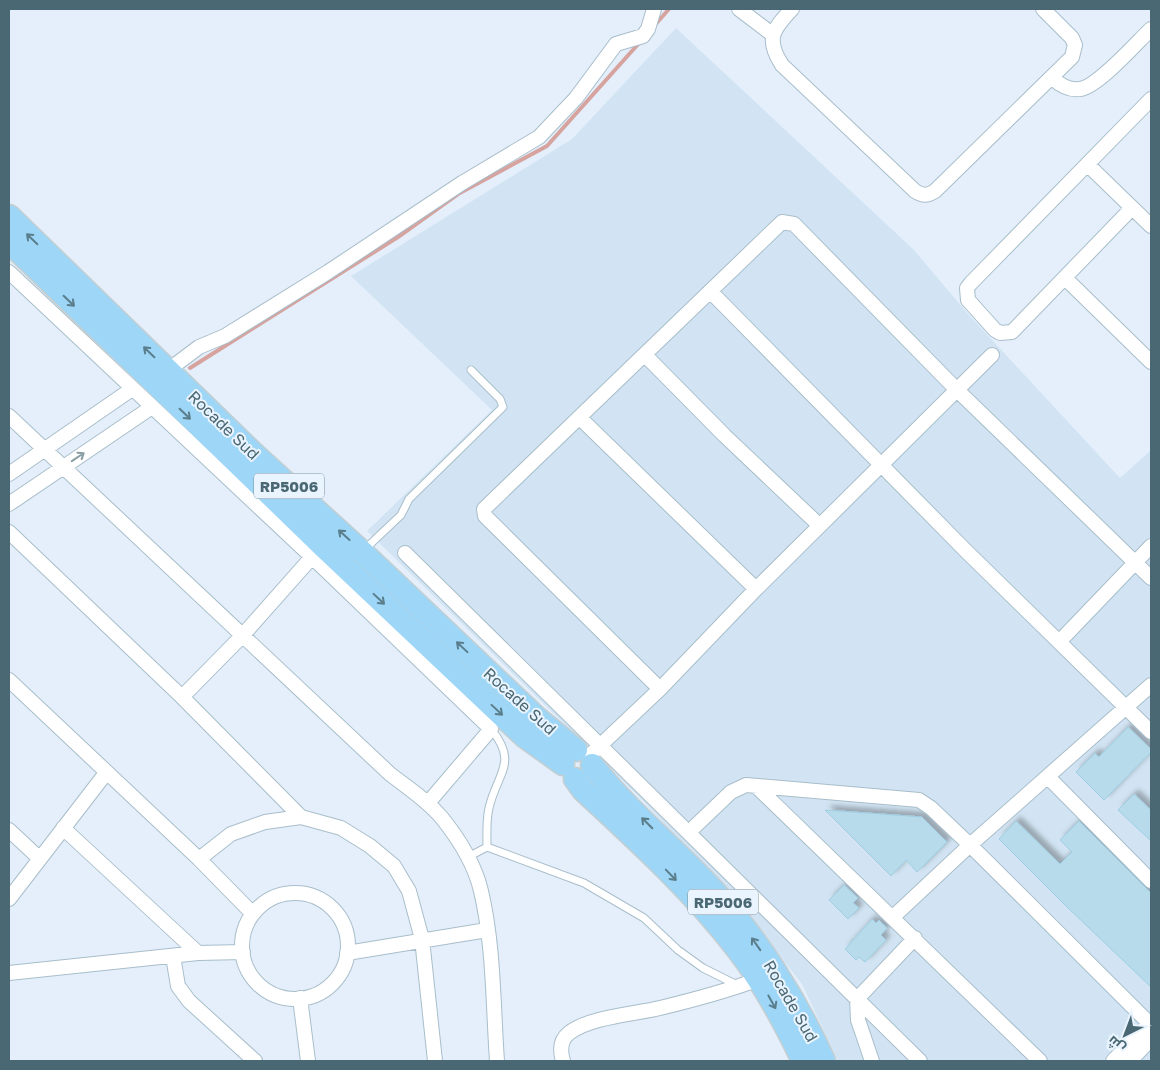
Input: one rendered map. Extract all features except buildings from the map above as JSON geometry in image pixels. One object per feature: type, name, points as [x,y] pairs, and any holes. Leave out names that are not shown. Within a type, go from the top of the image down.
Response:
[{"type":"highway","name":"Rocade Sud","points":[[9,216],[252,453],[362,552],[583,760],[715,892],[748,933],[780,979],[813,1037],[824,1061]]},
{"type":"highway","name":"Rocade Sud","points":[[9,242],[330,553],[524,736],[583,760]]},
{"type":"highway","name":"Rocade Sud","points":[[583,760],[583,790],[698,903],[739,950],[749,983],[803,1061]]},
{"type":"street","points":[[167,371],[199,347],[233,331],[328,272],[462,183],[539,138],[576,98],[612,48],[620,42],[636,40],[643,36],[648,30],[654,9]]},
{"type":"street","points":[[739,9],[772,34]]},
{"type":"street","points":[[792,9],[779,22],[772,34],[772,45],[782,65],[922,195],[928,195],[935,191],[1072,57],[1075,45],[1068,32],[1043,9]]},
{"type":"street","points":[[1052,78],[1069,88],[1082,89],[1097,80],[1151,28]]},
{"type":"street","points":[[1132,208],[1018,327],[1007,334],[995,330],[968,300],[966,294],[971,283],[1151,99]]},
{"type":"street","points":[[1087,164],[1151,226]]},
{"type":"street","points":[[660,690],[485,516],[484,509],[488,502],[580,418],[782,222],[794,224],[956,389],[1151,578]]},
{"type":"street","points":[[9,272],[312,557],[491,729],[428,803]]},
{"type":"street","points":[[1065,278],[1151,362]]},
{"type":"street","points":[[710,291],[881,466],[1151,732]]},
{"type":"street","points":[[645,355],[725,436],[819,525]]},
{"type":"street","points":[[583,760],[660,690],[819,525],[992,355]]},
{"type":"street","points":[[9,474],[132,389]]},
{"type":"street","points":[[9,504],[152,408]]},
{"type":"street","points":[[9,416],[61,468],[390,774],[428,803],[454,834],[468,858],[480,890],[487,930],[497,1061]]},
{"type":"street","points":[[580,418],[756,589]]},
{"type":"street","points":[[9,532],[182,697],[301,817]]},
{"type":"street","points":[[1059,642],[1151,546]]},
{"type":"street","points":[[405,553],[583,760],[640,786],[689,832],[920,1061]]},
{"type":"street","points":[[182,697],[242,636],[312,557]]},
{"type":"street","points":[[9,680],[199,859],[253,914]]},
{"type":"street","points":[[893,916],[970,845],[1151,685]]},
{"type":"street","points":[[9,899],[106,773]]},
{"type":"street","points":[[1048,777],[1151,881]]},
{"type":"street","points":[[689,832],[736,788],[756,786],[918,800],[930,808],[970,845],[1151,1023],[1113,1061]]},
{"type":"street","points":[[756,786],[893,916],[1040,1061]]},
{"type":"street","points":[[199,859],[231,834],[265,822],[301,817],[342,828],[370,846],[394,866],[409,891],[422,940],[435,1061]]},
{"type":"street","points":[[63,828],[198,953]]},
{"type":"street","points":[[9,830],[40,858]]},
{"type":"street","points":[[283,894],[301,894],[318,898],[332,909],[340,918],[347,935],[348,953],[341,971],[334,982],[318,993],[300,998],[281,997],[264,989],[248,970],[243,952],[245,929],[253,914],[266,902],[283,894]]},
{"type":"street","points":[[348,953],[487,930]]},
{"type":"street","points":[[872,1061],[858,1020],[857,999],[915,938]]},
{"type":"street","points":[[9,973],[198,953],[243,952]]},
{"type":"street","points":[[173,956],[178,986],[189,1001],[255,1061]]},
{"type":"street","points":[[563,1061],[561,1049],[563,1041],[568,1034],[586,1024],[749,983]]},
{"type":"street","points":[[300,998],[308,1061]]},
{"type":"street","points":[[1130,1061],[1151,1039]]},
{"type":"lane","points":[[362,552],[401,515],[409,498],[503,407],[500,399],[471,370]]},
{"type":"lane","points":[[487,847],[489,808],[506,760],[502,742],[491,729]]},
{"type":"lane","points":[[468,858],[487,847]]},
{"type":"lane","points":[[487,847],[584,883],[644,918],[678,950],[703,968],[749,983]]},
{"type":"shaded area","points":[[676,28],[913,249],[969,315],[1120,478],[1151,450],[1151,1061],[838,1061],[802,984],[734,898],[641,799],[367,531],[492,410],[351,276],[572,139]]},
{"type":"waterway","points":[[654,26],[669,9]]},
{"type":"waterway","points":[[190,368],[398,237],[458,194],[547,146],[640,42]]}]
